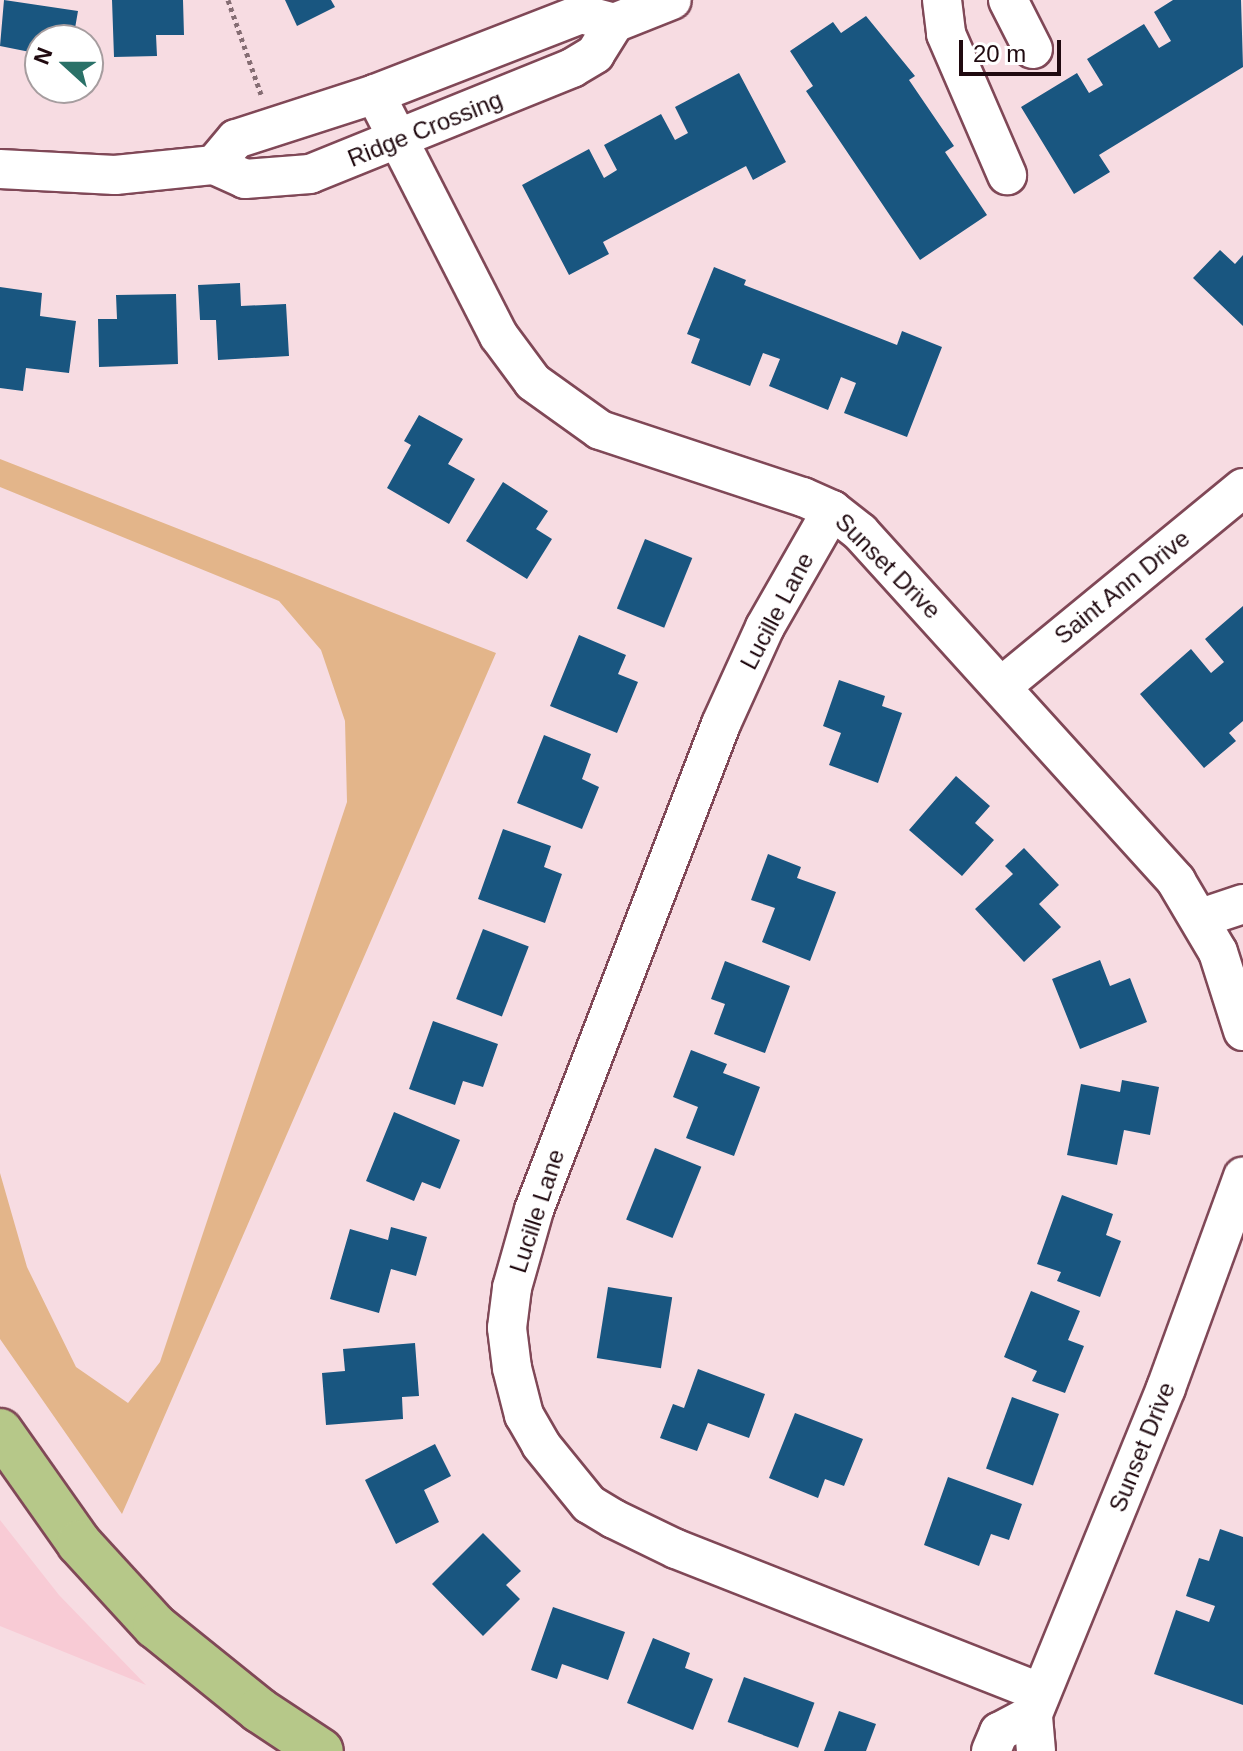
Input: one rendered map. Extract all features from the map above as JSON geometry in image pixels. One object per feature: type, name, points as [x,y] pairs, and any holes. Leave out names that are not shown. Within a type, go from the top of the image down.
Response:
[{"type":"main road","points":[[0,1431],[79,1543],[155,1626],[259,1710],[321,1751]]},
{"type":"street","points":[[614,23],[672,0]]},
{"type":"street","points":[[942,0],[946,34],[1007,175]]},
{"type":"street","points":[[1008,0],[1033,49]]},
{"type":"street","name":"Ridge Crossing","points":[[0,169],[115,175],[214,165],[245,179],[310,174],[399,141],[572,68],[595,54],[614,23],[581,14],[375,94],[236,139],[214,165]]},
{"type":"street","name":"Sunset Drive","points":[[375,94],[499,336],[553,401],[600,430],[832,510],[875,547],[1158,858],[1201,918],[1230,983],[1243,1031]]},
{"type":"street","name":"Saint Ann Drive","points":[[1002,686],[1243,488]]},
{"type":"street","name":"Lucille Lane","points":[[832,510],[765,627],[721,724],[534,1210],[512,1288],[507,1328],[512,1368],[524,1415],[541,1445],[589,1504],[676,1549],[1037,1719]]},
{"type":"street","points":[[1201,918],[1243,904]]},
{"type":"street","name":"Sunset Drive","points":[[1037,1719],[1166,1388],[1243,1177]]},
{"type":"street","points":[[991,1751],[999,1732],[1037,1719]]},
{"type":"path","points":[[228,0],[262,99]]},
{"type":"shaded area","points":[[0,459],[496,653],[122,1514],[0,1339],[0,1173],[27,1267],[76,1367],[128,1403],[160,1362],[347,802],[345,721],[321,650],[279,601],[0,487]]},
{"type":"shaded area","points":[[0,1520],[59,1595],[146,1685],[0,1626]]},
{"type":"building","points":[[4,0],[78,11],[76,24],[24,24],[24,51],[0,46]]},
{"type":"building","points":[[112,0],[183,0],[184,35],[156,35],[157,56],[114,57]]},
{"type":"building","points":[[285,0],[331,0],[335,7],[297,26]]},
{"type":"building","points":[[1173,0],[1241,0],[1243,67],[1099,155],[1110,172],[1074,194],[1021,107],[1077,73],[1089,93],[1103,85],[1087,59],[1144,24],[1159,48],[1171,41],[1154,12]]},
{"type":"building","points":[[866,16],[915,76],[909,80],[954,146],[945,152],[987,215],[920,260],[806,91],[813,86],[790,51],[833,22],[841,33]]},
{"type":"building","points":[[739,73],[786,162],[753,180],[746,166],[603,242],[609,254],[569,275],[522,185],[589,149],[604,178],[617,170],[604,145],[661,114],[675,140],[688,133],[675,107]]},
{"type":"building","points":[[1220,250],[1235,264],[1243,255],[1243,326],[1193,278]]},
{"type":"building","points":[[714,267],[746,280],[744,285],[897,345],[902,331],[942,347],[907,437],[844,413],[856,383],[841,377],[828,410],[769,386],[780,359],[763,353],[750,386],[691,363],[700,339],[687,334]]},
{"type":"building","points":[[240,283],[241,306],[286,304],[289,356],[218,360],[216,320],[200,320],[198,285]]},
{"type":"building","points":[[0,287],[42,293],[40,316],[76,321],[69,373],[26,368],[23,391],[0,388]]},
{"type":"building","points":[[176,294],[178,364],[99,367],[98,319],[117,319],[116,295]]},
{"type":"building","points":[[419,415],[463,439],[448,464],[475,479],[449,524],[387,488],[411,445],[404,441]]},
{"type":"building","points":[[503,482],[548,511],[536,529],[552,539],[527,579],[466,541]]},
{"type":"building","points":[[645,539],[692,558],[664,628],[617,609]]},
{"type":"building","points":[[1243,606],[1243,721],[1229,733],[1236,741],[1204,768],[1140,694],[1191,649],[1211,673],[1224,662],[1205,639]]},
{"type":"building","points":[[579,635],[626,655],[618,674],[638,682],[617,733],[550,706]]},
{"type":"building","points":[[839,680],[885,696],[882,706],[902,713],[878,783],[829,765],[841,733],[823,726]]},
{"type":"building","points":[[544,735],[591,754],[582,779],[599,787],[582,829],[517,803]]},
{"type":"building","points":[[956,776],[990,806],[975,823],[994,840],[962,876],[909,830]]},
{"type":"building","points":[[503,829],[551,846],[544,867],[562,874],[545,923],[478,899]]},
{"type":"building","points":[[1024,848],[1059,885],[1039,904],[1061,927],[1024,962],[975,909],[1013,874],[1005,866]]},
{"type":"building","points":[[768,854],[801,867],[797,878],[836,892],[810,961],[762,942],[775,908],[751,900]]},
{"type":"building","points":[[483,929],[529,947],[502,1017],[456,999]]},
{"type":"building","points":[[1100,960],[1110,986],[1130,978],[1147,1022],[1080,1049],[1052,979]]},
{"type":"building","points":[[725,961],[790,986],[765,1053],[714,1034],[725,1004],[711,999]]},
{"type":"building","points":[[433,1021],[498,1044],[483,1087],[463,1081],[455,1105],[409,1089]]},
{"type":"building","points":[[691,1050],[727,1064],[723,1073],[760,1087],[734,1156],[686,1138],[698,1107],[673,1097]]},
{"type":"building","points":[[1122,1080],[1159,1087],[1150,1135],[1124,1130],[1117,1165],[1067,1155],[1081,1084],[1120,1092]]},
{"type":"building","points":[[394,1112],[460,1140],[440,1189],[422,1182],[414,1201],[366,1181]]},
{"type":"building","points":[[655,1148],[701,1167],[673,1238],[626,1219]]},
{"type":"building","points":[[1062,1195],[1113,1214],[1106,1235],[1121,1241],[1100,1297],[1057,1281],[1061,1272],[1037,1264]]},
{"type":"building","points":[[391,1227],[427,1237],[416,1276],[391,1269],[379,1313],[330,1299],[350,1229],[388,1240]]},
{"type":"building","points":[[608,1287],[672,1297],[661,1368],[597,1358]]},
{"type":"building","points":[[1031,1291],[1080,1311],[1068,1340],[1084,1346],[1065,1393],[1032,1381],[1037,1371],[1004,1357]]},
{"type":"building","points":[[415,1343],[419,1396],[402,1397],[403,1419],[326,1425],[322,1373],[345,1371],[343,1349]]},
{"type":"building","points":[[698,1369],[765,1394],[749,1438],[708,1423],[697,1451],[660,1438],[673,1404],[684,1408]]},
{"type":"building","points":[[1012,1397],[1059,1414],[1033,1486],[986,1468]]},
{"type":"building","points":[[795,1413],[863,1439],[844,1486],[825,1479],[818,1498],[769,1478]]},
{"type":"building","points":[[435,1444],[451,1476],[424,1490],[439,1522],[396,1544],[365,1480]]},
{"type":"building","points":[[948,1477],[1022,1504],[1009,1540],[991,1534],[979,1566],[924,1545]]},
{"type":"building","points":[[1220,1529],[1243,1537],[1243,1705],[1154,1674],[1176,1610],[1209,1622],[1215,1606],[1186,1596],[1199,1558],[1209,1561]]},
{"type":"building","points":[[483,1533],[521,1571],[506,1585],[520,1599],[483,1636],[432,1584]]},
{"type":"building","points":[[553,1607],[625,1632],[608,1680],[562,1664],[557,1679],[531,1670]]},
{"type":"building","points":[[653,1638],[690,1653],[685,1668],[713,1679],[693,1730],[627,1703]]},
{"type":"building","points":[[744,1677],[814,1703],[798,1748],[728,1722]]},
{"type":"building","points":[[839,1711],[876,1724],[866,1751],[824,1751]]}]
